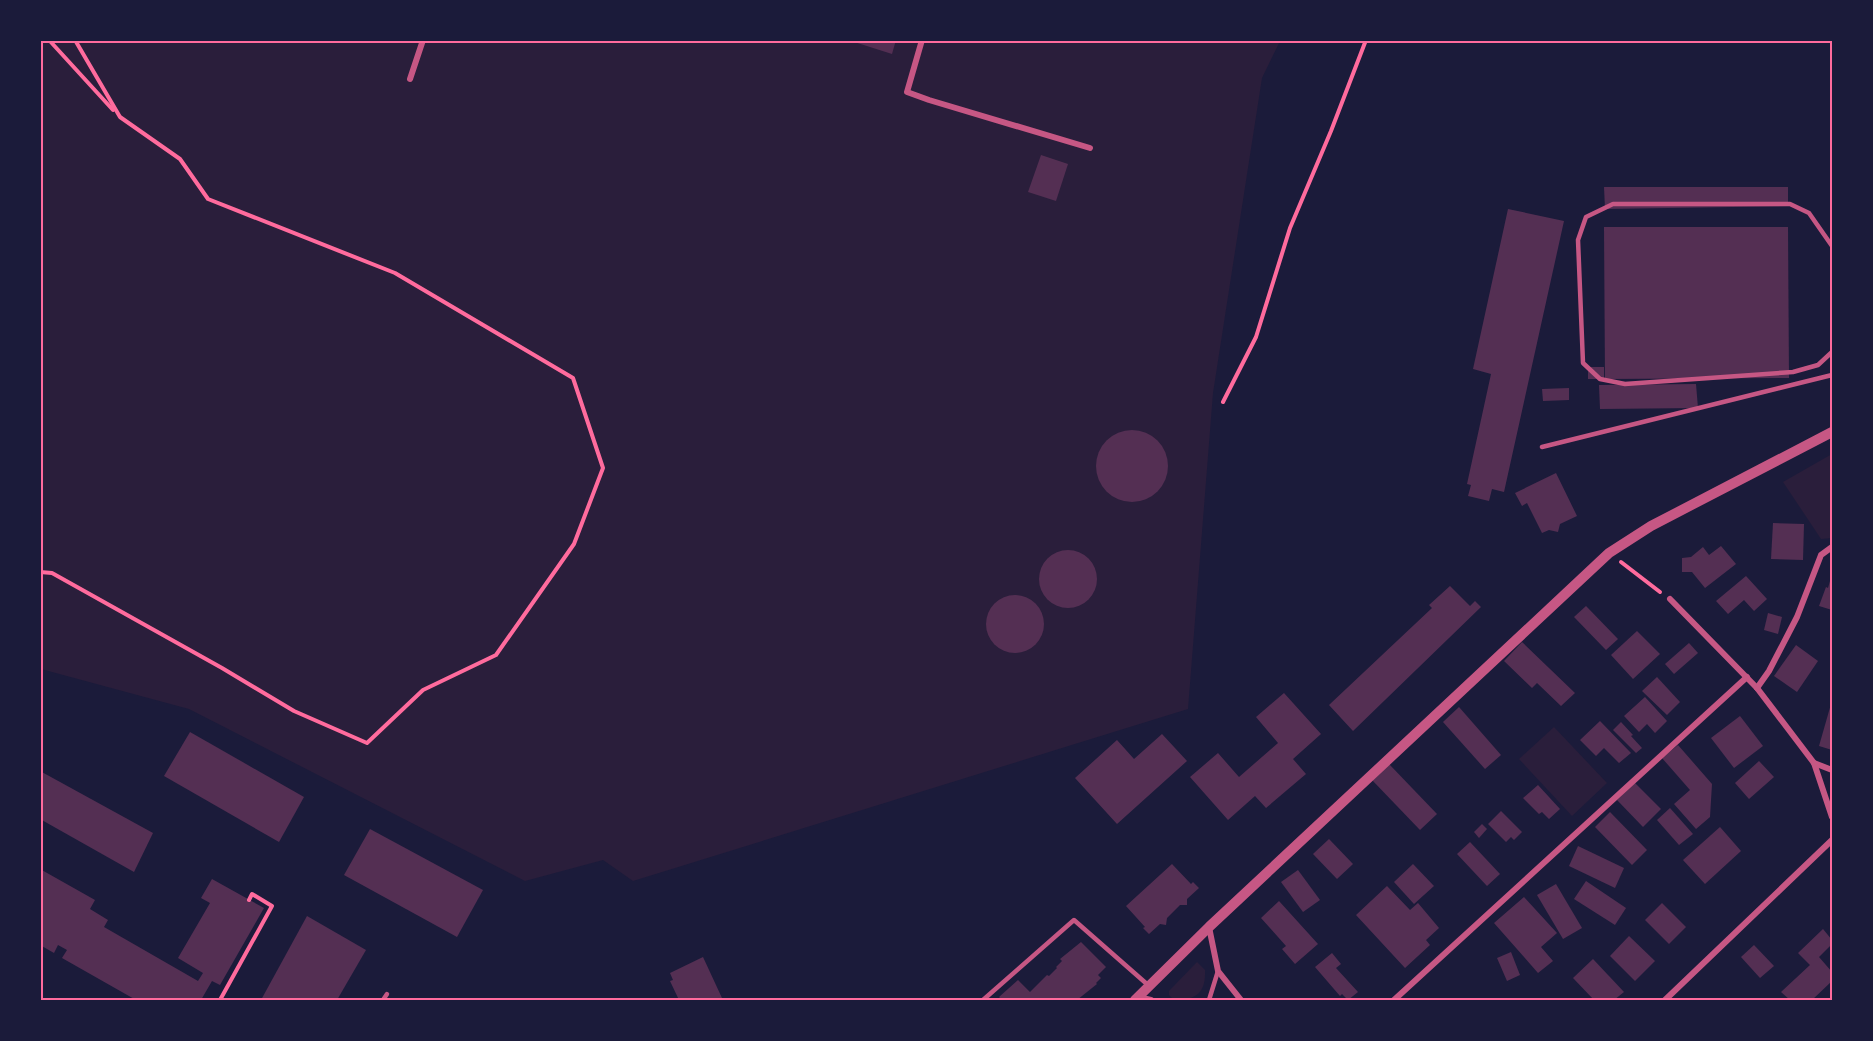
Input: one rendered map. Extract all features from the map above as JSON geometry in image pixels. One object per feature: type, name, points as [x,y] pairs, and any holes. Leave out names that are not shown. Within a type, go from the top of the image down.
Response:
[{"type":"street","points":[[410,79],[423,40]]},
{"type":"street","points":[[922,40],[907,92],[1090,148]]},
{"type":"street","points":[[1137,999],[1209,927],[1609,553],[1651,526],[1833,432]]},
{"type":"street","points":[[1757,688],[1769,671],[1793,626],[1821,555],[1833,547]]},
{"type":"street","points":[[1670,599],[1757,688],[1814,763],[1833,817]]},
{"type":"street","points":[[1394,1000],[1747,677]]},
{"type":"street","points":[[1814,763],[1833,770]]},
{"type":"street","points":[[1665,1000],[1833,840]]},
{"type":"street","points":[[1209,927],[1218,971],[1240,1000]]},
{"type":"street","points":[[1137,999],[1151,1000]]},
{"type":"lane","points":[[1833,246],[1809,213],[1790,204],[1613,204],[1586,217],[1578,240],[1583,363],[1600,379],[1625,384],[1793,372],[1818,365],[1833,352]]},
{"type":"lane","points":[[1542,447],[1833,375]]},
{"type":"lane","points":[[983,1000],[1074,920],[1149,986]]},
{"type":"lane","points":[[1209,1000],[1218,971]]},
{"type":"lane","points":[[383,1000],[387,994]]},
{"type":"path","points":[[40,572],[52,573],[294,711],[367,743],[423,690],[496,655],[574,544],[603,468],[573,378],[395,273],[208,199],[180,159],[120,117],[49,40]]},
{"type":"path","points":[[75,40],[120,117]]},
{"type":"path","points":[[1223,402],[1256,338],[1290,228],[1366,40]]},
{"type":"path","points":[[1609,553],[1670,599]]},
{"type":"path","points":[[220,1000],[272,906],[252,894],[249,900]]},
{"type":"shaded area","points":[[40,41],[1280,41],[1262,78],[1213,393],[1188,709],[633,881],[603,860],[525,881],[189,709],[41,669]]},
{"type":"shaded area","points":[[1832,454],[1832,538],[1821,539],[1783,482]]},
{"type":"shaded area","points":[[1554,727],[1607,783],[1572,816],[1519,759]]},
{"type":"shaded area","points":[[1197,962],[1205,970],[1201,990],[1194,997],[1174,1000],[1169,995],[1169,991]]},
{"type":"building","points":[[848,40],[896,40],[892,54]]},
{"type":"building","points":[[1041,155],[1068,164],[1056,201],[1028,192]]},
{"type":"building","points":[[1604,187],[1788,187],[1788,206],[1605,209]]},
{"type":"building","points":[[1508,209],[1564,221],[1504,492],[1492,489],[1489,501],[1468,496],[1471,485],[1467,484],[1491,374],[1473,369]]},
{"type":"building","points":[[1604,227],[1788,227],[1789,378],[1605,379]]},
{"type":"building","points":[[1588,367],[1604,367],[1604,379],[1588,379]]},
{"type":"building","points":[[1696,384],[1698,408],[1600,409],[1599,385]]},
{"type":"building","points":[[1569,388],[1569,400],[1543,401],[1542,389]]},
{"type":"building","points":[[1132,430],[1152,436],[1162,446],[1168,466],[1162,486],[1152,496],[1132,502],[1112,496],[1102,486],[1096,466],[1102,446],[1112,436]]},
{"type":"building","points":[[1556,473],[1577,516],[1560,524],[1558,532],[1549,530],[1542,533],[1527,503],[1522,506],[1515,493]]},
{"type":"building","points":[[1773,523],[1804,524],[1803,560],[1771,559]]},
{"type":"building","points":[[1721,546],[1736,564],[1705,588],[1692,572],[1682,572],[1682,558],[1691,557],[1703,547],[1709,555]]},
{"type":"building","points":[[1068,550],[1079,552],[1092,563],[1097,579],[1095,590],[1084,603],[1068,608],[1057,606],[1044,595],[1039,579],[1041,568],[1052,555]]},
{"type":"building","points":[[1832,574],[1832,610],[1819,606]]},
{"type":"building","points":[[1746,576],[1767,599],[1754,611],[1744,600],[1728,614],[1716,601]]},
{"type":"building","points":[[1450,586],[1470,606],[1475,601],[1481,607],[1353,731],[1329,705],[1432,608],[1429,605]]},
{"type":"building","points":[[1015,595],[1026,597],[1039,608],[1044,624],[1042,635],[1031,648],[1015,653],[1004,651],[991,640],[986,624],[988,613],[999,600]]},
{"type":"building","points":[[1586,606],[1618,639],[1606,650],[1574,617]]},
{"type":"building","points":[[1768,613],[1782,617],[1778,634],[1764,630]]},
{"type":"building","points":[[1637,631],[1660,654],[1633,679],[1611,655]]},
{"type":"building","points":[[1522,642],[1575,693],[1561,706],[1537,683],[1532,688],[1504,661]]},
{"type":"building","points":[[1689,643],[1698,653],[1674,674],[1665,664]]},
{"type":"building","points":[[1796,645],[1818,661],[1797,692],[1774,676]]},
{"type":"building","points":[[1657,677],[1680,702],[1667,715],[1642,691]]},
{"type":"building","points":[[1284,693],[1321,734],[1293,759],[1306,774],[1266,808],[1255,796],[1228,820],[1190,777],[1218,753],[1239,777],[1278,743],[1256,717]]},
{"type":"building","points":[[1645,697],[1667,721],[1655,733],[1647,724],[1639,732],[1624,716]]},
{"type":"building","points":[[1832,705],[1832,750],[1819,746]]},
{"type":"building","points":[[1459,707],[1501,755],[1485,769],[1443,722]]},
{"type":"building","points":[[1740,716],[1763,746],[1734,768],[1711,738]]},
{"type":"building","points":[[1600,721],[1631,753],[1619,763],[1604,748],[1596,756],[1580,740]]},
{"type":"building","points":[[1621,722],[1642,748],[1636,753],[1613,730]]},
{"type":"building","points":[[190,732],[304,797],[279,842],[164,776]]},
{"type":"building","points":[[1162,734],[1187,761],[1117,824],[1075,778],[1117,740],[1134,759]]},
{"type":"building","points":[[1678,745],[1712,784],[1710,817],[1696,829],[1674,804],[1690,790],[1662,758]]},
{"type":"building","points":[[1759,761],[1774,777],[1749,799],[1735,783]]},
{"type":"building","points":[[1389,764],[1437,814],[1420,830],[1372,780]]},
{"type":"building","points":[[40,771],[153,833],[134,872],[40,819]]},
{"type":"building","points":[[1635,783],[1661,809],[1643,827],[1617,800]]},
{"type":"building","points":[[1538,785],[1560,809],[1549,819],[1542,812],[1539,814],[1523,798]]},
{"type":"building","points":[[1670,808],[1693,834],[1679,845],[1657,820]]},
{"type":"building","points":[[1501,811],[1522,832],[1514,840],[1511,837],[1506,842],[1488,824]]},
{"type":"building","points":[[1610,812],[1647,850],[1632,865],[1595,827]]},
{"type":"building","points":[[1482,824],[1487,829],[1479,838],[1474,832]]},
{"type":"building","points":[[1720,827],[1741,851],[1705,884],[1683,860]]},
{"type":"building","points":[[370,829],[483,890],[457,937],[344,875]]},
{"type":"building","points":[[1329,839],[1353,864],[1337,879],[1313,854]]},
{"type":"building","points":[[1470,842],[1500,874],[1487,886],[1457,854]]},
{"type":"building","points":[[1578,846],[1624,868],[1615,888],[1569,866]]},
{"type":"building","points":[[1172,864],[1191,884],[1193,882],[1199,888],[1187,899],[1187,905],[1180,905],[1167,918],[1166,925],[1160,924],[1149,934],[1126,906]]},
{"type":"building","points":[[1413,864],[1434,886],[1414,904],[1394,882]]},
{"type":"building","points":[[40,869],[95,900],[90,909],[108,920],[104,927],[198,981],[203,973],[178,958],[210,903],[201,898],[212,879],[264,908],[220,985],[212,981],[201,1000],[136,1000],[62,958],[67,950],[58,945],[54,953],[40,945]]},
{"type":"building","points":[[1298,870],[1320,900],[1303,912],[1281,882]]},
{"type":"building","points":[[1586,881],[1626,908],[1615,925],[1574,899]]},
{"type":"building","points":[[1556,884],[1582,928],[1563,939],[1537,895]]},
{"type":"building","points":[[1387,886],[1410,910],[1418,903],[1439,928],[1426,940],[1430,945],[1405,968],[1356,915]]},
{"type":"building","points":[[1524,897],[1557,933],[1541,947],[1553,961],[1538,973],[1494,923]]},
{"type":"building","points":[[1279,901],[1318,944],[1295,964],[1282,949],[1286,946],[1261,918]]},
{"type":"building","points":[[1662,903],[1686,927],[1669,944],[1645,920]]},
{"type":"building","points":[[307,916],[366,950],[337,1000],[261,1000]]},
{"type":"building","points":[[1823,929],[1832,940],[1832,944],[1819,957],[1832,972],[1832,981],[1812,1000],[1790,1000],[1781,992],[1810,965],[1798,953]]},
{"type":"building","points":[[1629,936],[1655,961],[1635,981],[1610,956]]},
{"type":"building","points":[[1081,942],[1106,967],[1098,975],[1101,978],[1097,984],[1077,1000],[999,1000],[1001,999],[999,997],[1018,980],[1030,992],[1057,968],[1062,961],[1060,959]]},
{"type":"building","points":[[1754,945],[1774,966],[1760,978],[1741,957]]},
{"type":"building","points":[[1511,952],[1520,975],[1507,981],[1497,958]]},
{"type":"building","points":[[1332,953],[1341,964],[1336,968],[1358,992],[1348,1000],[1342,994],[1340,996],[1315,967]]},
{"type":"building","points":[[703,957],[722,998],[679,1000],[670,981],[673,980],[670,973]]},
{"type":"building","points":[[1593,959],[1624,992],[1614,1000],[1594,1000],[1573,978]]}]
